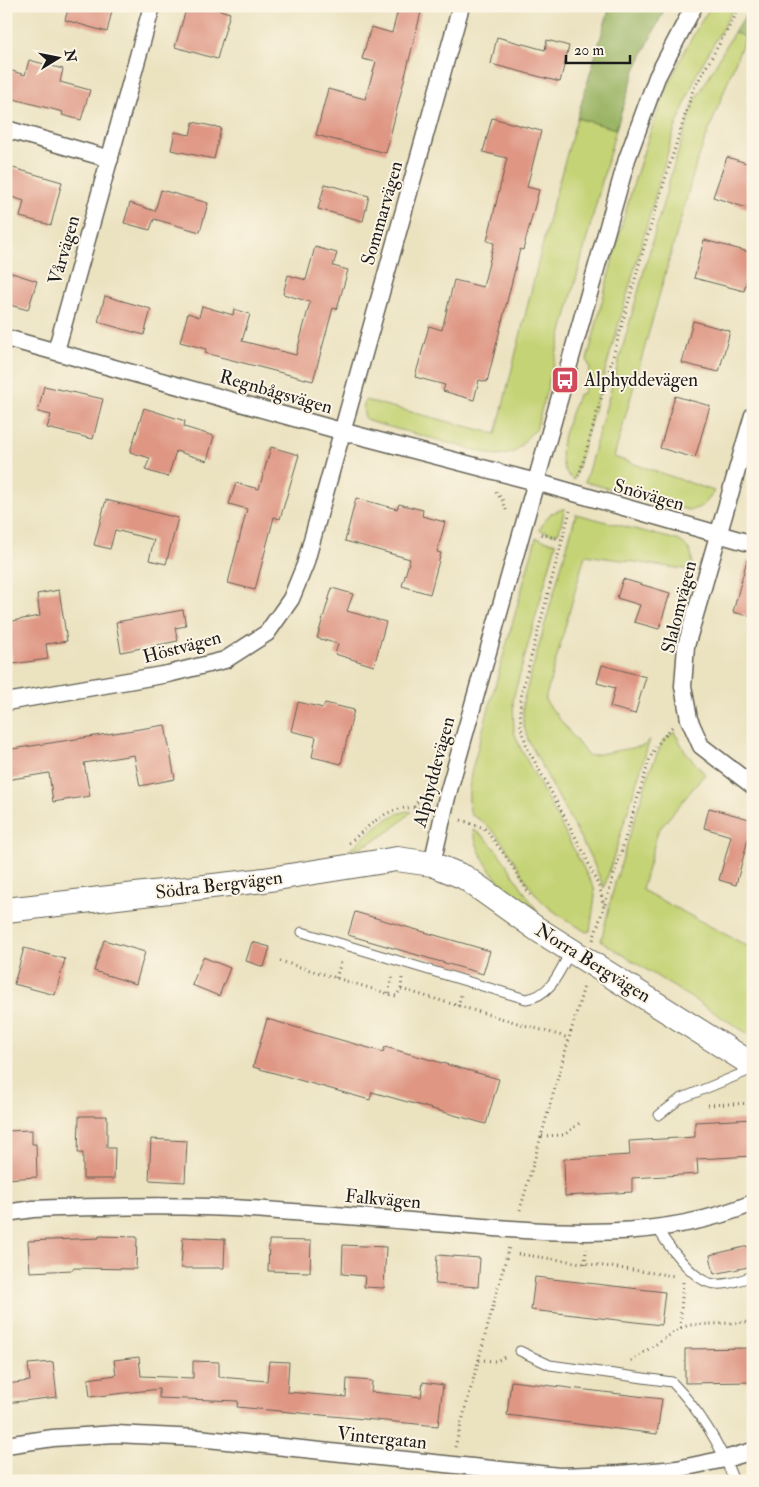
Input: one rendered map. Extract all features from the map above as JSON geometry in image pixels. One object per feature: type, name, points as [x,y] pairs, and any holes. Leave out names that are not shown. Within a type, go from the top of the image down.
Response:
[{"type":"street","name":"Vårvägen","points":[[56,351],[152,6]]},
{"type":"street","name":"Sommarvägen","points":[[341,431],[461,6]]},
{"type":"street","name":"Alphyddevägen","points":[[432,864],[447,797],[627,159],[658,77],[694,6]]},
{"type":"street","points":[[6,129],[110,159]]},
{"type":"street","name":"Regnbågsvägen","points":[[6,338],[341,431],[536,482]]},
{"type":"street","name":"Slalomvägen","points":[[753,415],[686,646],[683,686],[689,719],[701,746],[753,786]]},
{"type":"street","name":"Höstvägen","points":[[6,702],[168,674],[225,660],[267,633],[291,599],[305,565],[341,431]]},
{"type":"street","name":"Snövägen","points":[[536,482],[753,544]]},
{"type":"street","name":"Södra Bergvägen","points":[[6,910],[282,877],[398,859],[432,864]]},
{"type":"street","name":"Norra Bergvägen","points":[[432,864],[464,878],[537,929],[578,942],[753,1065]]},
{"type":"street","name":"Falkvägen","points":[[6,1213],[51,1208],[201,1206],[547,1232],[625,1231],[685,1224],[736,1210],[753,1203]]},
{"type":"street","name":"Vintergatan","points":[[6,1445],[53,1438],[124,1434],[198,1438],[559,1476],[667,1470],[725,1460],[753,1451]]},
{"type":"lane","points":[[302,932],[526,999],[538,997],[548,990],[578,942]]},
{"type":"lane","points":[[659,1115],[680,1100],[753,1070]]},
{"type":"lane","points":[[657,1227],[663,1239],[689,1268],[710,1283],[726,1283],[753,1276]]},
{"type":"lane","points":[[520,1351],[550,1365],[672,1382],[685,1395],[704,1422],[734,1481]]},
{"type":"path","points":[[604,907],[597,881],[528,749],[521,728],[520,709],[522,691],[574,494],[645,244],[693,90],[741,6]]},
{"type":"path","points":[[495,490],[503,501],[507,519]]},
{"type":"path","points":[[538,533],[562,540]]},
{"type":"path","points":[[593,940],[650,758],[667,732],[674,726]]},
{"type":"path","points":[[414,807],[432,780]]},
{"type":"path","points":[[472,823],[484,828],[492,838],[532,899]]},
{"type":"path","points":[[578,942],[593,940],[600,946]]},
{"type":"path","points":[[280,961],[396,996],[401,989],[569,1038]]},
{"type":"path","points":[[672,1106],[753,1103]]},
{"type":"path","points":[[542,1136],[564,1134],[581,1122]]},
{"type":"path","points":[[584,1264],[587,1244]]},
{"type":"path","points":[[518,1254],[684,1277],[680,1328]]},
{"type":"path","points":[[614,1373],[680,1328],[690,1325],[753,1322]]},
{"type":"path","points":[[478,1360],[496,1361],[520,1351]]},
{"type":"green space","points":[[610,6],[666,6],[635,70],[616,129],[577,118]]},
{"type":"green space","points":[[711,6],[735,6],[697,73],[673,134],[574,480],[566,472],[562,462],[563,439],[578,395],[583,393],[590,368],[587,360],[622,224],[650,132],[668,87],[688,45]]},
{"type":"green space","points":[[753,6],[753,41],[734,32]]},
{"type":"green space","points":[[734,32],[745,37],[696,164],[614,457],[714,491],[704,505],[688,510],[585,482],[672,171],[694,103]]},
{"type":"green space","points":[[577,118],[616,129],[536,430],[530,434],[517,450],[506,455],[497,456],[371,422],[365,418],[363,409],[365,400],[496,434],[551,210]]},
{"type":"green space","points":[[565,508],[559,532],[553,534],[539,530],[550,514]]},
{"type":"green space","points":[[576,514],[677,540],[686,546],[692,556],[691,570],[585,555],[545,700],[588,756],[643,746],[650,739],[604,888],[593,862],[528,740],[523,723],[523,702]]},
{"type":"green space","points":[[536,538],[556,543],[513,699],[514,732],[520,747],[594,888],[595,897],[590,931],[586,932],[558,914],[539,898],[499,838],[482,821],[471,815],[469,803],[472,769]]},
{"type":"green space","points":[[674,732],[687,754],[705,774],[658,831],[642,890],[753,949],[753,1037],[601,941],[615,883],[650,770],[663,741]]},
{"type":"green space","points":[[407,811],[411,812],[390,831],[366,845],[348,851],[382,822]]},
{"type":"green space","points":[[473,830],[482,835],[499,854],[537,910],[515,896],[496,877],[481,855]]},
{"type":"building","points":[[69,6],[113,6],[107,32],[65,20]]},
{"type":"building","points":[[187,6],[206,6],[230,13],[217,59],[175,47]]},
{"type":"building","points":[[399,6],[421,12],[386,153],[316,135],[328,89],[365,99],[376,62],[362,59],[371,27],[392,33]]},
{"type":"building","points":[[497,37],[545,50],[547,40],[569,46],[560,82],[491,64]]},
{"type":"building","points":[[29,60],[63,69],[60,82],[90,90],[81,120],[62,115],[63,112],[6,97],[6,69],[25,75]]},
{"type":"building","points":[[492,118],[541,131],[527,187],[539,190],[523,250],[520,249],[487,382],[479,380],[474,400],[443,391],[445,385],[415,377],[429,326],[442,330],[454,280],[483,287],[494,243],[487,241],[507,158],[483,152]]},
{"type":"building","points":[[193,122],[221,128],[214,159],[171,150],[175,132],[190,135]]},
{"type":"building","points":[[727,157],[753,165],[753,210],[713,197]]},
{"type":"building","points":[[6,166],[62,182],[51,225],[20,217],[24,201],[6,195]]},
{"type":"building","points":[[325,184],[369,196],[363,221],[318,209]]},
{"type":"building","points":[[161,190],[208,203],[200,232],[154,219],[150,230],[124,223],[130,203],[155,211]]},
{"type":"building","points":[[704,240],[753,253],[744,291],[694,278]]},
{"type":"building","points":[[315,247],[337,253],[333,266],[348,270],[337,309],[333,308],[313,381],[205,353],[206,349],[180,342],[188,313],[199,317],[202,306],[233,315],[234,309],[250,314],[242,341],[296,355],[310,302],[283,294],[288,275],[306,280]]},
{"type":"building","points":[[6,271],[37,281],[28,310],[6,304]]},
{"type":"building","points":[[105,296],[151,309],[144,335],[98,322]]},
{"type":"building","points":[[693,321],[730,331],[719,372],[682,363]]},
{"type":"building","points":[[44,386],[103,399],[93,439],[47,428],[51,415],[38,412]]},
{"type":"building","points":[[675,396],[710,406],[695,458],[660,448]]},
{"type":"building","points":[[144,408],[185,421],[184,427],[214,436],[207,461],[176,451],[168,477],[145,470],[150,458],[130,452]]},
{"type":"building","points":[[271,447],[299,455],[280,519],[274,517],[255,590],[228,583],[247,509],[229,504],[236,483],[259,489]]},
{"type":"building","points":[[356,498],[397,509],[399,504],[423,510],[422,516],[445,522],[437,552],[441,553],[430,594],[402,586],[410,559],[345,541]]},
{"type":"building","points":[[106,500],[178,518],[166,564],[149,560],[154,540],[115,530],[110,549],[94,545]]},
{"type":"building","points":[[747,560],[753,561],[753,617],[733,612]]},
{"type":"building","points":[[623,579],[670,593],[659,629],[634,622],[640,605],[617,598]]},
{"type":"building","points":[[332,588],[353,594],[347,611],[386,622],[374,666],[335,654],[338,644],[317,638]]},
{"type":"building","points":[[59,590],[67,641],[46,644],[48,659],[13,664],[6,622],[40,616],[37,594]]},
{"type":"building","points":[[183,610],[186,626],[175,628],[178,641],[121,652],[116,622]]},
{"type":"building","points":[[602,665],[646,677],[635,714],[610,707],[615,688],[597,683]]},
{"type":"building","points":[[298,702],[323,708],[325,703],[354,710],[341,764],[312,757],[316,737],[291,731]]},
{"type":"building","points":[[165,725],[175,779],[140,786],[134,755],[84,763],[90,796],[53,802],[49,773],[6,780],[6,750]]},
{"type":"building","points":[[709,808],[753,820],[736,885],[719,880],[731,836],[704,828]]},
{"type":"building","points":[[355,912],[490,951],[483,974],[348,935]]},
{"type":"building","points":[[104,940],[145,952],[136,984],[94,971]]},
{"type":"building","points":[[252,942],[270,947],[264,967],[246,961]]},
{"type":"building","points":[[24,948],[65,959],[55,995],[14,984]]},
{"type":"building","points":[[203,957],[230,968],[219,996],[192,985]]},
{"type":"building","points":[[267,1019],[383,1052],[385,1047],[499,1079],[486,1124],[372,1092],[370,1100],[253,1067]]},
{"type":"building","points":[[79,1116],[107,1116],[107,1148],[115,1148],[114,1179],[83,1179],[83,1153],[78,1153]]},
{"type":"building","points":[[753,1119],[753,1156],[697,1159],[698,1174],[632,1178],[632,1192],[565,1196],[564,1159],[630,1155],[629,1141],[695,1137],[695,1122]]},
{"type":"building","points":[[32,1130],[32,1144],[36,1144],[37,1177],[6,1179],[6,1131]]},
{"type":"building","points":[[151,1139],[187,1141],[185,1182],[149,1180]]},
{"type":"building","points":[[99,1236],[137,1237],[136,1269],[73,1268],[73,1270],[30,1272],[28,1241],[99,1238]]},
{"type":"building","points":[[183,1237],[225,1239],[224,1268],[181,1268]]},
{"type":"building","points":[[269,1240],[311,1241],[310,1272],[268,1271]]},
{"type":"building","points":[[343,1245],[386,1247],[384,1288],[364,1287],[365,1276],[342,1274]]},
{"type":"building","points":[[753,1245],[753,1266],[714,1274],[710,1255]]},
{"type":"building","points":[[437,1255],[480,1258],[478,1287],[435,1284]]},
{"type":"building","points":[[535,1277],[665,1292],[661,1325],[531,1310]]},
{"type":"building","points":[[753,1348],[753,1382],[685,1383],[685,1349]]},
{"type":"building","points":[[139,1357],[141,1376],[193,1378],[193,1361],[219,1362],[219,1377],[267,1381],[269,1361],[289,1362],[287,1392],[346,1397],[347,1379],[372,1381],[371,1392],[421,1397],[423,1382],[443,1385],[438,1426],[237,1407],[238,1401],[159,1398],[159,1389],[90,1397],[88,1379],[116,1375],[114,1360]]},
{"type":"building","points":[[53,1362],[57,1397],[6,1403],[6,1384],[30,1381],[28,1364]]},
{"type":"building","points":[[511,1381],[662,1399],[657,1434],[507,1415]]},
{"type":"place","name":"Alphyddevägen","points":[[565,380]]}]
